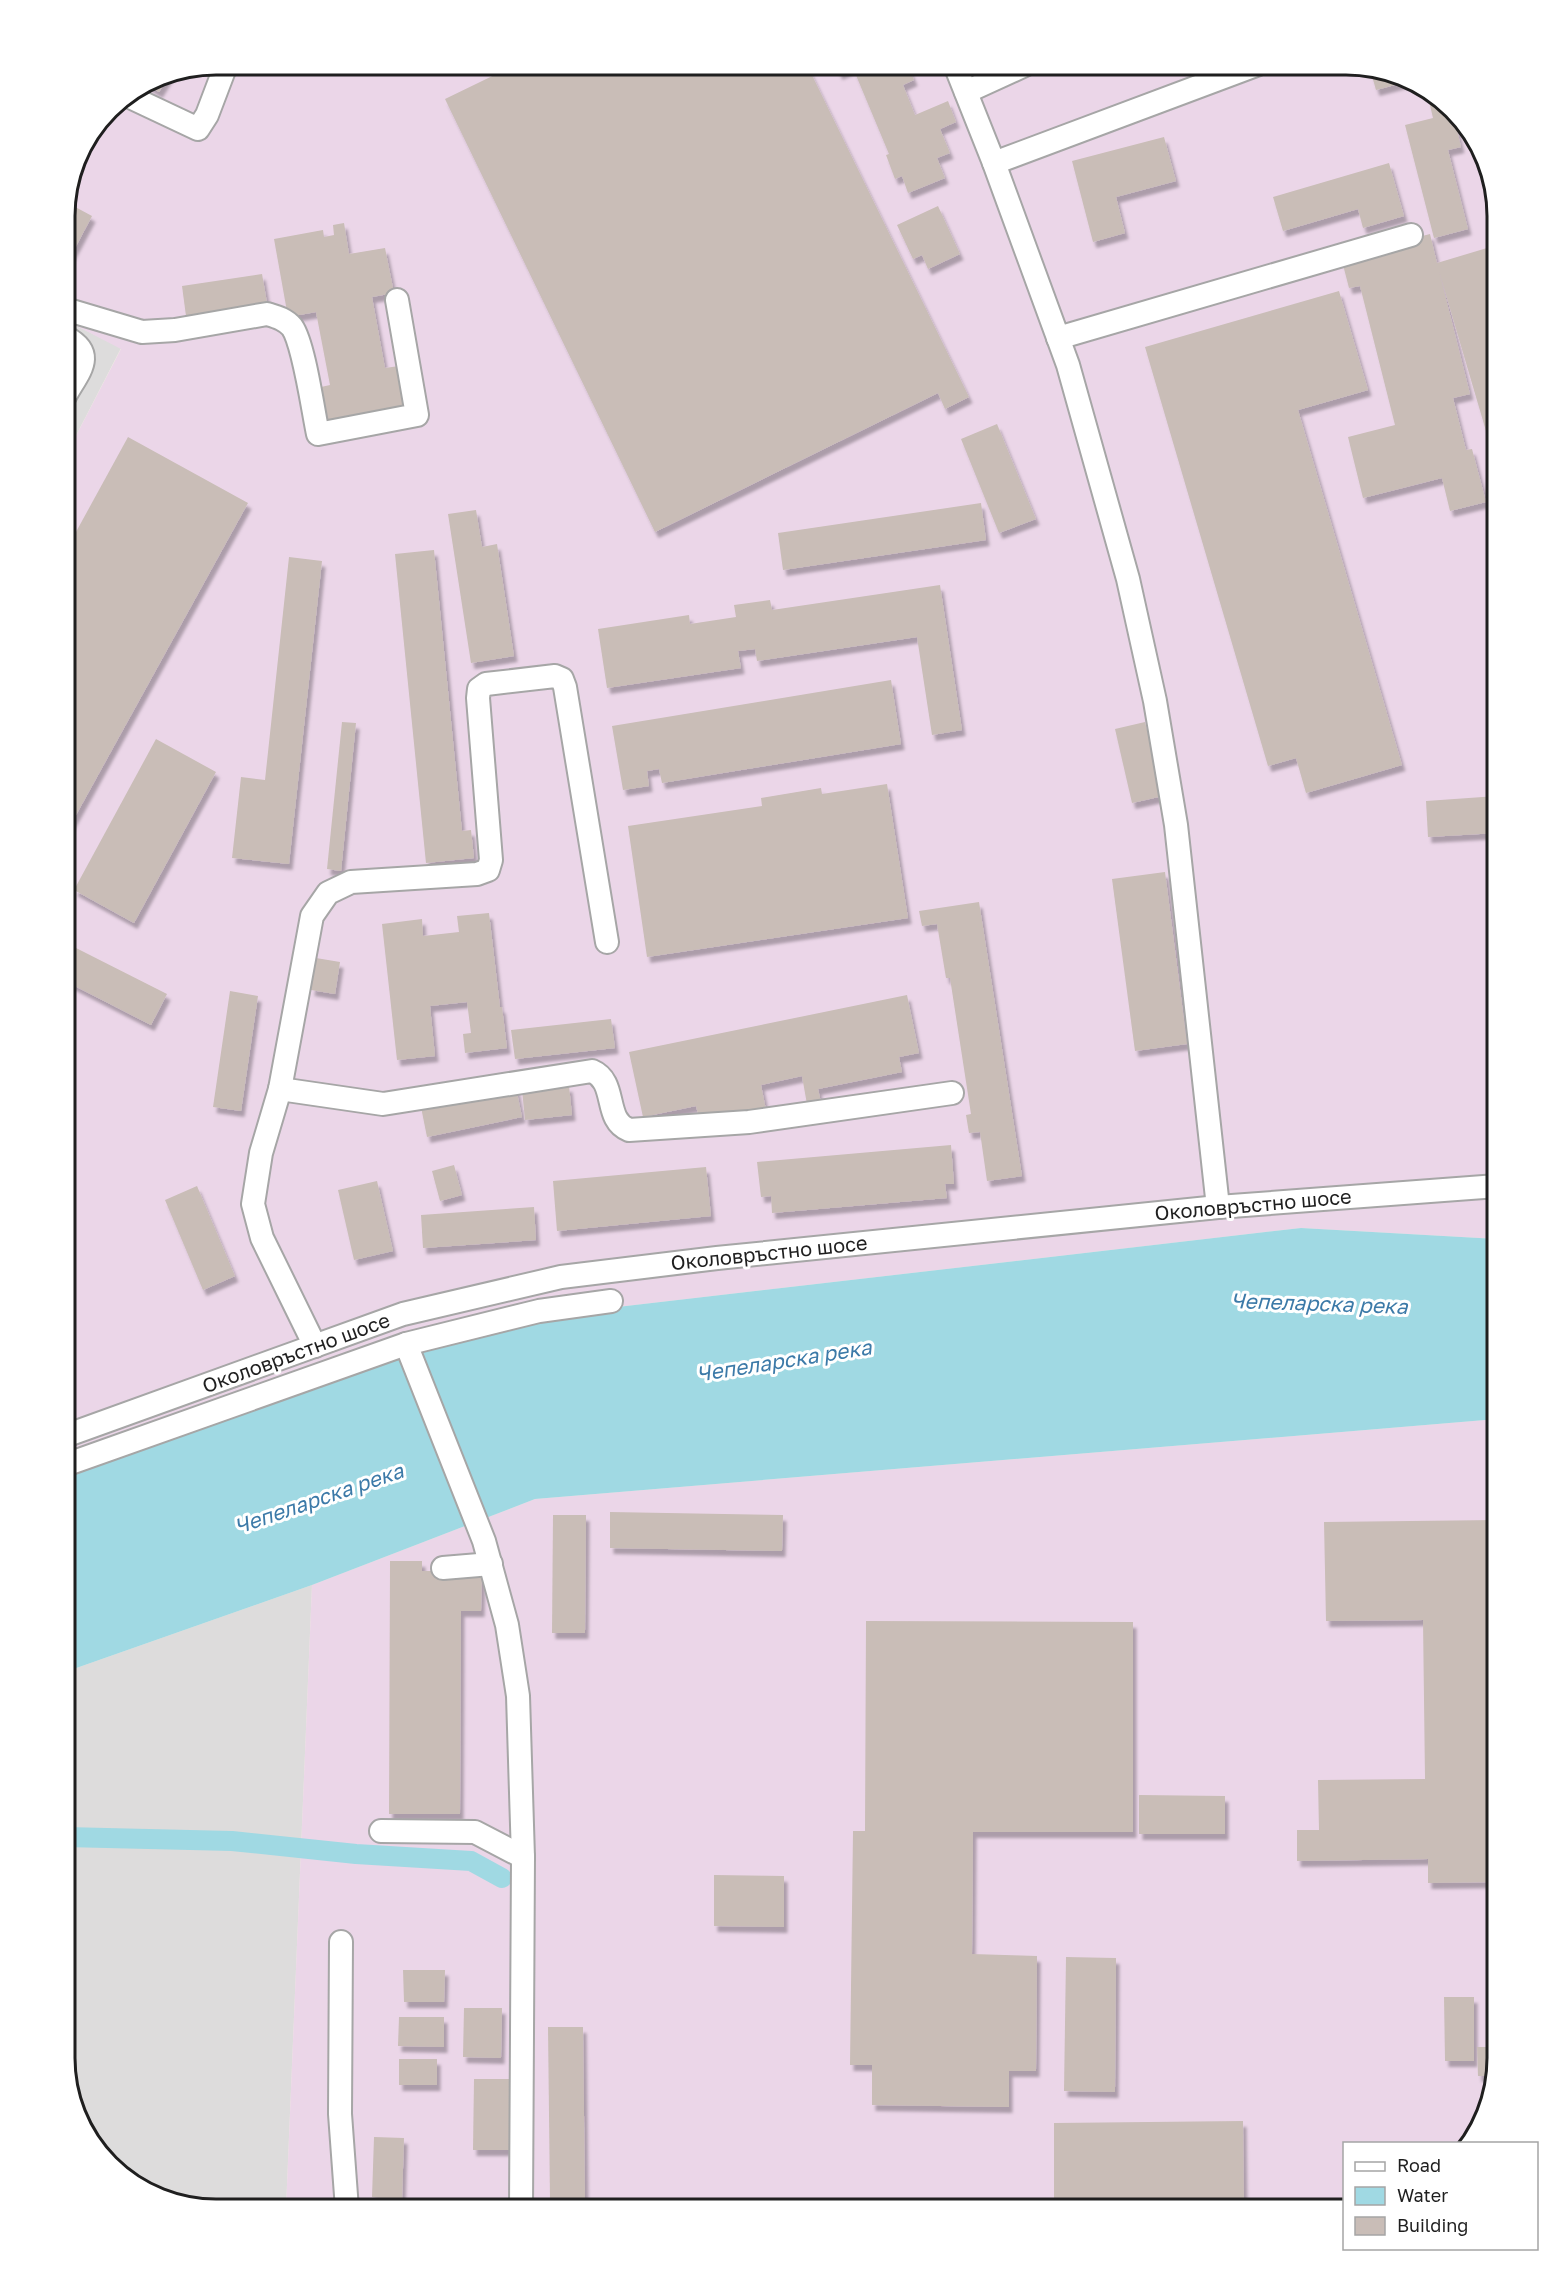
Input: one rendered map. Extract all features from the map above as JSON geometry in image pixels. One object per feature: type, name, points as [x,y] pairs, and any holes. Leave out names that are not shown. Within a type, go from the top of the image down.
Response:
[{"type":"street","points":[[136,100],[198,129],[207,115],[222,75]]},
{"type":"street","points":[[960,75],[1068,365],[1125,568],[1155,701],[1176,825],[1218,1207]]},
{"type":"street","points":[[966,92],[1003,75]]},
{"type":"street","points":[[994,163],[1229,75]]},
{"type":"street","points":[[1058,338],[1411,235]]},
{"type":"street","points":[[75,312],[142,332],[174,330],[267,314],[280,317],[291,327],[298,342],[318,434],[417,415],[397,300]]},
{"type":"street","points":[[75,342],[83,353],[82,364],[75,377]]},
{"type":"street","points":[[315,1346],[262,1238],[253,1204],[261,1153],[280,1089],[312,916],[328,893],[351,882],[477,874],[488,870],[491,860],[478,698],[479,689],[486,684],[555,676],[562,679],[607,942]]},
{"type":"street","points":[[280,1089],[382,1104],[592,1071],[601,1074],[606,1081],[616,1120],[621,1127],[629,1130],[749,1122],[952,1093]]},
{"type":"street","name":"Околовръстно шосе","points":[[75,1432],[402,1314],[561,1277],[717,1258],[1218,1207],[1487,1187]]},
{"type":"street","points":[[75,1461],[406,1344],[539,1311],[611,1301]]},
{"type":"street","points":[[406,1344],[484,1541],[507,1625],[518,1696],[523,1857],[521,2199]]},
{"type":"street","points":[[443,1568],[491,1564]]},
{"type":"street","points":[[381,1831],[475,1832],[523,1857]]},
{"type":"street","points":[[341,1942],[340,2114],[346,2199]]},
{"type":"shaded area","points":[[207,75],[1355,75],[1400,86],[1432,104],[1458,130],[1476,162],[1486,198],[1487,216],[1487,1238],[1301,1228],[583,1311],[75,1471],[75,438],[121,349],[75,325],[75,207],[80,180],[94,146],[116,116],[146,94],[162,86],[189,78]]},
{"type":"shaded area","points":[[75,325],[121,348],[75,438]]},
{"type":"shaded area","points":[[1487,1420],[1487,2058],[1482,2094],[1476,2112],[1459,2142],[1343,2142],[1343,2199],[286,2199],[312,1585],[535,1499]]},
{"type":"shaded area","points":[[312,1585],[286,2199],[207,2199],[162,2188],[130,2170],[116,2158],[104,2144],[86,2112],[76,2076],[75,2058],[75,1668]]},
{"type":"water","name":"Чепеларска река","points":[[1301,1228],[1487,1238],[1487,1420],[535,1499],[312,1585],[75,1668],[75,1470],[386,1361],[583,1311]]},
{"type":"building","points":[[494,75],[812,75],[969,397],[945,409],[938,393],[655,532],[445,99]]},
{"type":"building","points":[[856,75],[912,75],[914,80],[903,85],[915,115],[948,101],[956,122],[940,129],[950,153],[937,158],[945,178],[908,193],[902,176],[895,179],[886,155],[889,154]]},
{"type":"building","points":[[1373,78],[1396,85],[1376,90]]},
{"type":"building","points":[[1429,102],[1457,128],[1461,147],[1448,150],[1468,229],[1434,238],[1405,125],[1433,118]]},
{"type":"building","points":[[1164,137],[1176,181],[1116,197],[1125,233],[1093,242],[1072,161]]},
{"type":"building","points":[[1389,163],[1404,216],[1363,228],[1358,209],[1283,231],[1273,197]]},
{"type":"building","points":[[938,206],[960,254],[928,269],[922,255],[913,259],[897,225]]},
{"type":"building","points":[[75,207],[92,216],[75,248]]},
{"type":"building","points":[[344,223],[349,254],[385,248],[394,293],[372,297],[385,368],[399,366],[406,407],[328,424],[321,387],[330,385],[316,312],[288,317],[274,239],[323,230],[324,237],[334,235],[333,225]]},
{"type":"building","points":[[1430,234],[1437,263],[1487,248],[1486,431],[1439,271],[1470,394],[1453,398],[1466,450],[1472,449],[1486,502],[1450,511],[1442,478],[1363,498],[1348,437],[1395,425],[1360,286],[1349,288],[1341,257]]},
{"type":"building","points":[[262,274],[267,303],[186,316],[182,286]]},
{"type":"building","points":[[1339,291],[1368,390],[1298,410],[1402,765],[1306,793],[1296,758],[1268,766],[1145,347]]},
{"type":"building","points":[[997,424],[1036,519],[999,533],[961,439]]},
{"type":"building","points":[[128,437],[248,503],[75,817],[75,534]]},
{"type":"building","points":[[981,503],[986,540],[783,570],[778,533]]},
{"type":"building","points":[[476,510],[482,547],[497,544],[514,656],[471,663],[448,514]]},
{"type":"building","points":[[434,550],[462,831],[471,830],[474,858],[426,863],[395,554]]},
{"type":"building","points":[[289,557],[322,561],[289,864],[232,858],[241,777],[265,780]]},
{"type":"building","points":[[940,585],[962,730],[932,735],[917,637],[757,661],[755,649],[738,651],[741,668],[607,688],[598,629],[689,615],[690,624],[736,617],[734,605],[770,600],[772,610]]},
{"type":"building","points":[[891,680],[901,744],[662,783],[659,769],[647,771],[649,786],[623,790],[612,726]]},
{"type":"building","points":[[342,722],[356,723],[341,871],[327,869]]},
{"type":"building","points":[[1145,722],[1163,796],[1132,803],[1115,729]]},
{"type":"building","points":[[156,739],[216,772],[134,923],[75,891]]},
{"type":"building","points":[[887,784],[908,918],[647,957],[628,826],[762,806],[761,798],[821,788],[822,794]]},
{"type":"building","points":[[1487,797],[1487,834],[1428,837],[1426,801]]},
{"type":"building","points":[[1165,872],[1187,1044],[1135,1051],[1112,879]]},
{"type":"building","points":[[979,902],[1022,1176],[987,1181],[980,1132],[969,1133],[966,1115],[971,1114],[950,978],[946,978],[937,924],[922,926],[919,911]]},
{"type":"building","points":[[489,913],[507,1048],[465,1053],[463,1034],[471,1033],[467,1002],[430,1006],[435,1056],[397,1060],[382,924],[422,919],[423,936],[459,932],[457,916]]},
{"type":"building","points":[[76,948],[167,994],[151,1025],[75,986]]},
{"type":"building","points":[[316,958],[340,962],[335,994],[311,990]]},
{"type":"building","points":[[230,991],[258,996],[241,1111],[213,1107]]},
{"type":"building","points":[[907,995],[919,1053],[899,1057],[902,1072],[818,1089],[822,1107],[808,1110],[802,1076],[761,1085],[766,1110],[709,1122],[707,1112],[698,1114],[696,1106],[643,1117],[629,1052]]},
{"type":"building","points":[[611,1019],[615,1048],[515,1059],[511,1030]]},
{"type":"building","points":[[569,1086],[572,1115],[525,1120],[522,1090]]},
{"type":"building","points":[[516,1088],[522,1117],[427,1137],[421,1107]]},
{"type":"building","points":[[951,1145],[954,1184],[945,1184],[947,1198],[772,1213],[771,1196],[761,1197],[757,1162]]},
{"type":"building","points":[[454,1165],[462,1195],[440,1201],[432,1171]]},
{"type":"building","points":[[706,1167],[711,1216],[557,1231],[553,1181]]},
{"type":"building","points":[[377,1181],[393,1251],[354,1260],[338,1190]]},
{"type":"building","points":[[197,1186],[235,1276],[203,1290],[165,1200]]},
{"type":"building","points":[[534,1207],[536,1240],[423,1248],[421,1215]]},
{"type":"building","points":[[610,1512],[783,1515],[782,1551],[610,1548]]},
{"type":"building","points":[[553,1515],[586,1515],[585,1633],[552,1633]]},
{"type":"building","points":[[1487,1520],[1487,1882],[1428,1883],[1428,1859],[1297,1861],[1297,1830],[1319,1830],[1318,1780],[1425,1779],[1423,1620],[1326,1621],[1324,1522]]},
{"type":"building","points":[[390,1561],[422,1561],[422,1571],[482,1571],[481,1611],[461,1611],[460,1814],[389,1814]]},
{"type":"building","points":[[866,1621],[1133,1622],[1133,1832],[973,1832],[972,1954],[1037,1956],[1036,2071],[1009,2071],[1009,2107],[872,2105],[872,2065],[850,2065],[853,1831],[865,1831]]},
{"type":"building","points":[[1139,1795],[1225,1796],[1225,1834],[1139,1834]]},
{"type":"building","points":[[714,1875],[784,1876],[784,1927],[714,1926]]},
{"type":"building","points":[[1066,1957],[1116,1958],[1115,2092],[1064,2091]]},
{"type":"building","points":[[403,1970],[445,1970],[444,2002],[404,2002]]},
{"type":"building","points":[[1444,1997],[1474,1997],[1474,2061],[1445,2061]]},
{"type":"building","points":[[464,2008],[502,2008],[501,2058],[463,2057]]},
{"type":"building","points":[[399,2017],[444,2017],[444,2047],[398,2046]]},
{"type":"building","points":[[548,2027],[583,2027],[585,2199],[550,2199]]},
{"type":"building","points":[[1477,2047],[1487,2047],[1486,2076],[1478,2076]]},
{"type":"building","points":[[399,2059],[437,2059],[437,2085],[399,2085]]},
{"type":"building","points":[[474,2079],[511,2079],[510,2150],[473,2150]]},
{"type":"building","points":[[1243,2121],[1244,2199],[1054,2199],[1054,2123]]},
{"type":"building","points":[[374,2137],[404,2138],[402,2199],[372,2197]]},
{"type":"waterway","points":[[75,1837],[232,1841],[356,1854],[471,1861],[502,1878]]}]
